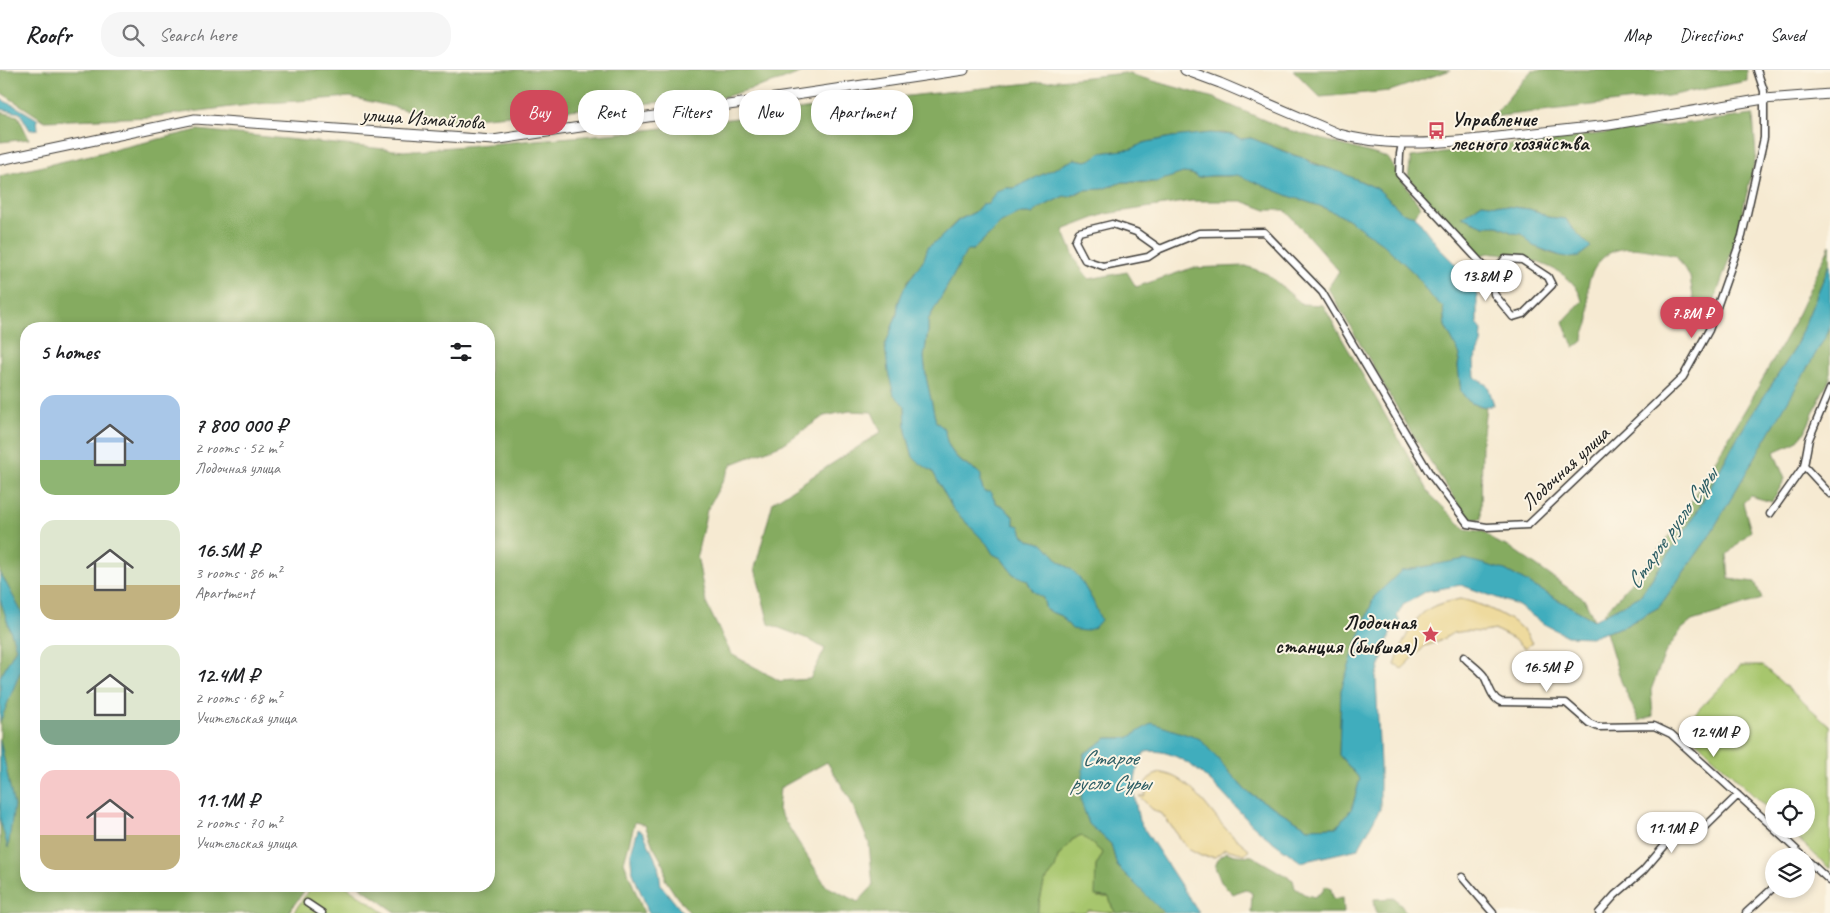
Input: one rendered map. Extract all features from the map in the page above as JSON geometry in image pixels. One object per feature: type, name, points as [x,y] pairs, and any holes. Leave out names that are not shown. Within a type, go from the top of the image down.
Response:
[{"type":"main road","name":"улица Измайлова","points":[[0,160],[196,119],[493,140],[964,70]]},
{"type":"main road","points":[[1185,70],[1339,134],[1380,143],[1454,142],[1609,125],[1764,99],[1830,94]]},
{"type":"street","name":"Лодочная улица","points":[[1160,249],[1136,232],[1112,224],[1079,232],[1075,241],[1085,260],[1103,266],[1148,257],[1160,249],[1199,233],[1264,232],[1322,292],[1430,474],[1468,524],[1487,527],[1528,525],[1682,378],[1709,330],[1742,236],[1764,138],[1763,86],[1757,70]]},
{"type":"street","points":[[1402,143],[1399,174],[1492,276],[1494,294],[1513,317],[1523,314],[1552,285],[1548,277],[1522,260],[1505,259],[1492,276]]},
{"type":"street","points":[[1770,514],[1804,466],[1809,439],[1830,389]]},
{"type":"street","points":[[1804,466],[1830,494]]},
{"type":"street","points":[[1464,657],[1471,665],[1478,669],[1485,678],[1496,700],[1501,702],[1566,704],[1589,723],[1598,727],[1654,726],[1671,734],[1765,820]]},
{"type":"street","points":[[1599,913],[1615,895],[1643,870],[1667,843],[1680,836],[1698,834],[1738,795]]},
{"type":"street","points":[[1784,838],[1794,848]]},
{"type":"street","points":[[1815,867],[1830,881]]},
{"type":"street","points":[[1462,877],[1493,913]]},
{"type":"street","points":[[1746,913],[1765,895]]},
{"type":"street","points":[[307,903],[322,913]]},
{"type":"green space","points":[[0,70],[807,70],[782,80],[748,90],[739,90],[739,93],[729,96],[729,90],[654,90],[654,103],[644,104],[644,90],[578,90],[578,109],[568,110],[568,90],[510,90],[510,115],[450,120],[350,97],[256,104],[150,117],[45,121],[0,92]]},
{"type":"green space","points":[[1293,70],[1451,70],[1390,91],[1320,97]]},
{"type":"green space","points":[[1532,70],[1747,70],[1747,81],[1668,96],[1492,117]]},
{"type":"green space","points":[[1125,73],[1214,98],[1282,128],[1388,158],[1420,207],[1415,216],[1403,213],[1378,189],[1361,181],[1251,138],[1241,139],[1223,133],[1172,137],[1143,143],[1133,149],[1100,153],[1086,161],[1075,159],[1014,188],[1006,188],[989,203],[982,204],[975,212],[958,220],[928,247],[924,259],[908,281],[898,304],[897,314],[885,346],[900,401],[905,406],[906,431],[913,457],[933,472],[953,509],[987,544],[993,554],[1001,558],[1013,574],[1027,580],[1033,590],[1043,598],[1046,610],[1061,616],[1072,629],[1093,601],[1079,577],[1060,562],[1044,544],[1029,540],[1023,535],[1020,527],[1014,524],[1014,517],[1004,507],[996,503],[993,497],[984,492],[976,470],[954,454],[947,442],[945,429],[936,423],[926,377],[924,357],[928,320],[967,249],[973,250],[1001,223],[1018,214],[1032,214],[1064,196],[1075,195],[1083,190],[1102,189],[1123,182],[1149,183],[1183,173],[1192,174],[1198,178],[1237,174],[1346,218],[1382,242],[1415,274],[1443,307],[1445,326],[1460,355],[1458,366],[1461,392],[1470,403],[1486,407],[1482,441],[1481,519],[1468,519],[1411,432],[1328,288],[1339,271],[1285,210],[1266,210],[1242,201],[1191,201],[1105,214],[1063,230],[1077,263],[1089,279],[1127,272],[1136,287],[1192,268],[1246,266],[1267,274],[1302,304],[1323,305],[1430,494],[1465,529],[1485,532],[1494,541],[1511,548],[1585,600],[1594,620],[1505,570],[1374,597],[1341,690],[1339,755],[1360,779],[1352,808],[1337,827],[1308,828],[1246,791],[1200,739],[1152,724],[1128,738],[1107,738],[1084,754],[1089,824],[1111,844],[1117,866],[1164,913],[1116,913],[1109,897],[1095,896],[1096,866],[1103,853],[1081,835],[1072,840],[1058,857],[1055,869],[1044,883],[1037,913],[690,913],[665,879],[665,867],[653,846],[645,825],[635,822],[624,862],[644,913],[397,913],[367,892],[495,892],[495,322],[20,322],[20,892],[304,892],[288,913],[0,913],[0,176],[198,130],[404,151],[596,135],[644,135],[644,130],[654,129],[654,135],[729,135],[729,119],[739,118],[739,135],[801,135],[801,110],[811,108],[811,135],[913,135],[913,95]],"holes":[[[850,411],[872,412],[881,432],[773,502],[755,568],[769,624],[808,639],[825,649],[810,679],[780,681],[731,654],[706,603],[697,555],[707,510],[732,464],[783,444],[824,416]],[[827,762],[849,797],[869,843],[873,886],[858,902],[826,886],[778,810],[780,788]]]},
{"type":"green space","points":[[0,112],[18,116],[29,139],[0,142]]},
{"type":"green space","points":[[1753,115],[1756,156],[1734,245],[1707,322],[1696,316],[1690,277],[1676,256],[1637,249],[1614,251],[1604,257],[1589,281],[1588,322],[1583,341],[1574,348],[1563,322],[1582,301],[1572,283],[1555,270],[1535,261],[1497,253],[1480,256],[1408,178],[1411,157]],"holes":[[[1482,203],[1529,209],[1547,217],[1566,219],[1582,238],[1586,251],[1579,255],[1570,256],[1552,254],[1535,246],[1523,234],[1513,233],[1498,226],[1484,226],[1463,216]]]},
{"type":"green space","points":[[1830,245],[1830,263],[1794,350],[1737,438],[1694,517],[1640,596],[1600,618],[1676,527],[1793,324]]},
{"type":"green space","points":[[1830,327],[1830,380],[1822,393],[1805,432],[1796,442],[1774,452],[1785,479],[1772,502],[1750,496],[1743,503],[1751,531],[1727,555],[1729,579],[1755,582],[1762,599],[1692,621],[1682,629],[1665,653],[1651,690],[1653,716],[1639,721],[1621,681],[1606,632],[1625,626],[1659,607],[1708,538]]},
{"type":"green space","points":[[1740,666],[1763,666],[1830,726],[1830,869],[1815,855],[1815,848],[1808,848],[1797,838],[1815,838],[1815,788],[1765,788],[1765,806],[1682,727]]},
{"type":"green space","points":[[1081,835],[1103,853],[1096,866],[1097,897],[1109,897],[1116,913],[1089,910],[1084,913],[1037,913],[1044,883],[1055,869],[1058,857],[1072,840]]},
{"type":"green space","points":[[1226,852],[1235,855],[1252,856],[1293,880],[1295,888],[1304,894],[1314,897],[1322,892],[1326,886],[1331,889],[1333,899],[1343,897],[1344,913],[1251,913],[1252,893],[1245,889],[1233,894],[1221,882],[1215,867],[1219,857]]},
{"type":"green space","points":[[308,892],[355,892],[385,913],[293,913]]},
{"type":"green space","points":[[1395,898],[1407,913],[1376,913],[1374,899]]},
{"type":"sand","name":"Лодочная станция (бывшая)","points":[[1460,599],[1503,615],[1518,625],[1532,643],[1525,648],[1512,638],[1496,630],[1453,633],[1438,642],[1425,646],[1402,669],[1395,665],[1406,637],[1418,618],[1431,607]]},
{"type":"sand","points":[[1161,773],[1171,775],[1180,780],[1197,794],[1228,831],[1249,849],[1245,854],[1225,849],[1215,857],[1201,856],[1188,849],[1163,815],[1152,809],[1139,796],[1144,796],[1146,793],[1146,782],[1153,776]]},
{"type":"water","points":[[0,99],[37,119],[38,129],[30,130],[20,113],[0,109]]},
{"type":"water","points":[[1211,133],[1233,135],[1241,139],[1251,138],[1304,158],[1311,163],[1340,172],[1378,189],[1403,213],[1415,216],[1441,250],[1459,268],[1477,295],[1477,324],[1482,330],[1481,344],[1474,361],[1475,377],[1488,386],[1494,405],[1486,407],[1470,403],[1461,392],[1458,366],[1460,355],[1445,326],[1443,307],[1430,296],[1415,274],[1382,243],[1346,218],[1320,206],[1237,175],[1198,178],[1192,174],[1183,173],[1156,182],[1123,182],[1102,189],[1083,190],[1069,197],[1064,196],[1032,214],[1018,214],[1001,223],[973,250],[967,250],[928,320],[924,357],[926,377],[936,422],[945,429],[946,439],[953,453],[964,464],[981,475],[981,484],[984,492],[990,492],[996,503],[1004,507],[1014,518],[1014,524],[1020,526],[1023,535],[1029,540],[1044,544],[1060,562],[1079,577],[1093,601],[1101,620],[1094,628],[1084,631],[1072,629],[1061,616],[1046,610],[1043,598],[1033,591],[1027,580],[1013,574],[1001,558],[993,554],[987,544],[953,509],[933,472],[913,457],[906,431],[905,406],[894,395],[888,372],[885,346],[904,288],[924,259],[928,247],[959,220],[975,212],[982,204],[989,203],[996,191],[1014,188],[1075,159],[1086,161],[1100,153],[1132,149],[1143,143],[1172,137]]},
{"type":"water","points":[[1482,203],[1529,209],[1547,217],[1566,219],[1571,227],[1591,247],[1579,256],[1571,258],[1561,256],[1533,246],[1522,234],[1513,233],[1498,226],[1484,226],[1462,217]]},
{"type":"water","name":"Старое русло Суры","points":[[1830,263],[1830,327],[1826,336],[1708,538],[1659,607],[1625,626],[1591,637],[1567,636],[1544,624],[1517,605],[1461,585],[1427,591],[1403,605],[1397,616],[1403,628],[1392,628],[1376,678],[1380,809],[1358,849],[1301,862],[1260,832],[1206,777],[1191,766],[1176,757],[1161,752],[1145,752],[1139,761],[1133,790],[1139,821],[1199,913],[1164,913],[1117,866],[1111,844],[1089,824],[1081,802],[1084,754],[1107,738],[1128,738],[1152,723],[1200,739],[1246,791],[1308,828],[1337,827],[1352,808],[1360,779],[1339,755],[1341,690],[1374,597],[1401,571],[1465,559],[1505,570],[1594,620],[1640,596],[1694,517],[1737,438],[1794,350]]},
{"type":"water","points":[[0,572],[20,609],[20,672],[0,722],[0,677],[16,648],[0,599]]},
{"type":"water","points":[[0,740],[14,806],[8,848],[0,820]]},
{"type":"water","points":[[638,829],[643,832],[658,865],[661,885],[683,913],[648,913],[631,860],[632,848]]},
{"type":"place","name":"Управление лесного хозяйства","points":[[1437,131]]},
{"type":"place","name":"Лодочная станция (бывшая)","points":[[1430,634]]}]
